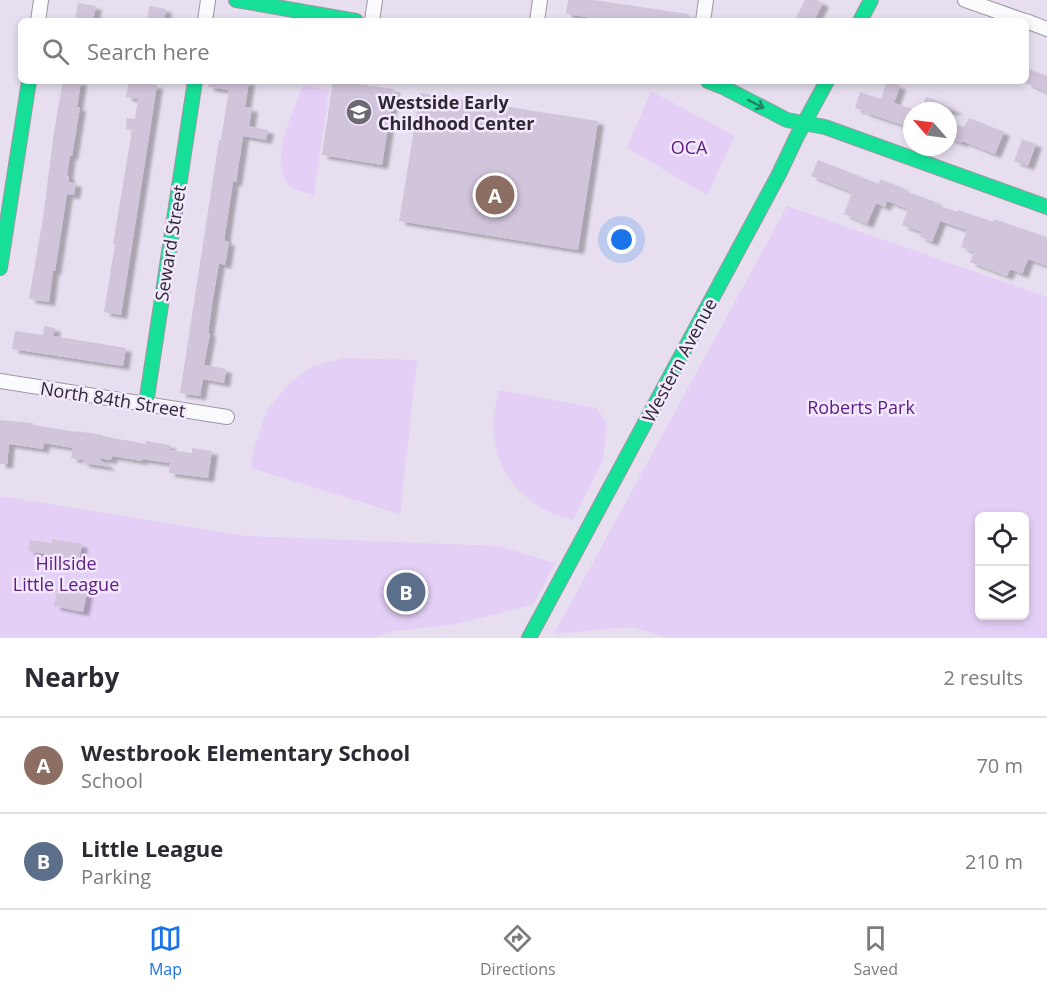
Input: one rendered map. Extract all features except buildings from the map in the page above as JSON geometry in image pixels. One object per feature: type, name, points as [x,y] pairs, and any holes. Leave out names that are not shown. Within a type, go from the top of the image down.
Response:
[{"type":"street","points":[[38,18],[41,0]]},
{"type":"street","points":[[205,18],[208,0]]},
{"type":"street","points":[[236,0],[339,18]]},
{"type":"street","points":[[372,18],[375,0]]},
{"type":"street","points":[[537,18],[540,0]]},
{"type":"street","points":[[703,18],[706,0]]},
{"type":"street","points":[[862,18],[871,0]]},
{"type":"street","points":[[965,0],[1016,18]]},
{"type":"street","points":[[1029,22],[1047,29]]},
{"type":"street","points":[[0,268],[29,84]]},
{"type":"street","name":"Seward Street","points":[[146,404],[195,84]]},
{"type":"street","points":[[716,84],[787,120],[825,127],[1047,207]]},
{"type":"street","name":"Western Avenue","points":[[529,638],[826,84]]},
{"type":"street","name":"North 84th Street","points":[[0,381],[227,417]]},
{"type":"green space","points":[[303,85],[329,90],[314,195],[290,186],[284,176],[282,164],[282,143]]},
{"type":"green space","name":"OCA","points":[[651,91],[735,136],[707,195],[627,148]]},
{"type":"green space","name":"Roberts Park","points":[[787,206],[1047,297],[1047,638],[669,638],[631,627],[554,634]]},
{"type":"green space","points":[[346,358],[417,360],[400,514],[251,468],[253,452],[267,409],[289,384],[313,366]]},
{"type":"green space","points":[[499,390],[597,408],[607,424],[603,460],[573,520],[538,506],[512,483],[504,469],[495,439],[495,407]]},
{"type":"green space","name":"Hillside Little League","points":[[0,496],[247,536],[498,546],[555,563],[534,604],[457,624],[396,631],[371,638],[0,638]]},
{"type":"traffic: fast","points":[[236,0],[339,18]]},
{"type":"traffic: fast","points":[[862,18],[871,0]]},
{"type":"traffic: fast","points":[[0,268],[29,84]]},
{"type":"traffic: fast","points":[[146,404],[195,84]]},
{"type":"traffic: fast","points":[[716,84],[787,120],[825,127],[1047,207]]},
{"type":"traffic: fast","points":[[529,638],[825,84]]},
{"type":"place","name":"Westside Early Childhood Center","points":[[359,112]]},
{"type":"place","name":"Westbrook Elementary School","points":[[495,195]]},
{"type":"place","name":"Little League","points":[[406,592]]}]
